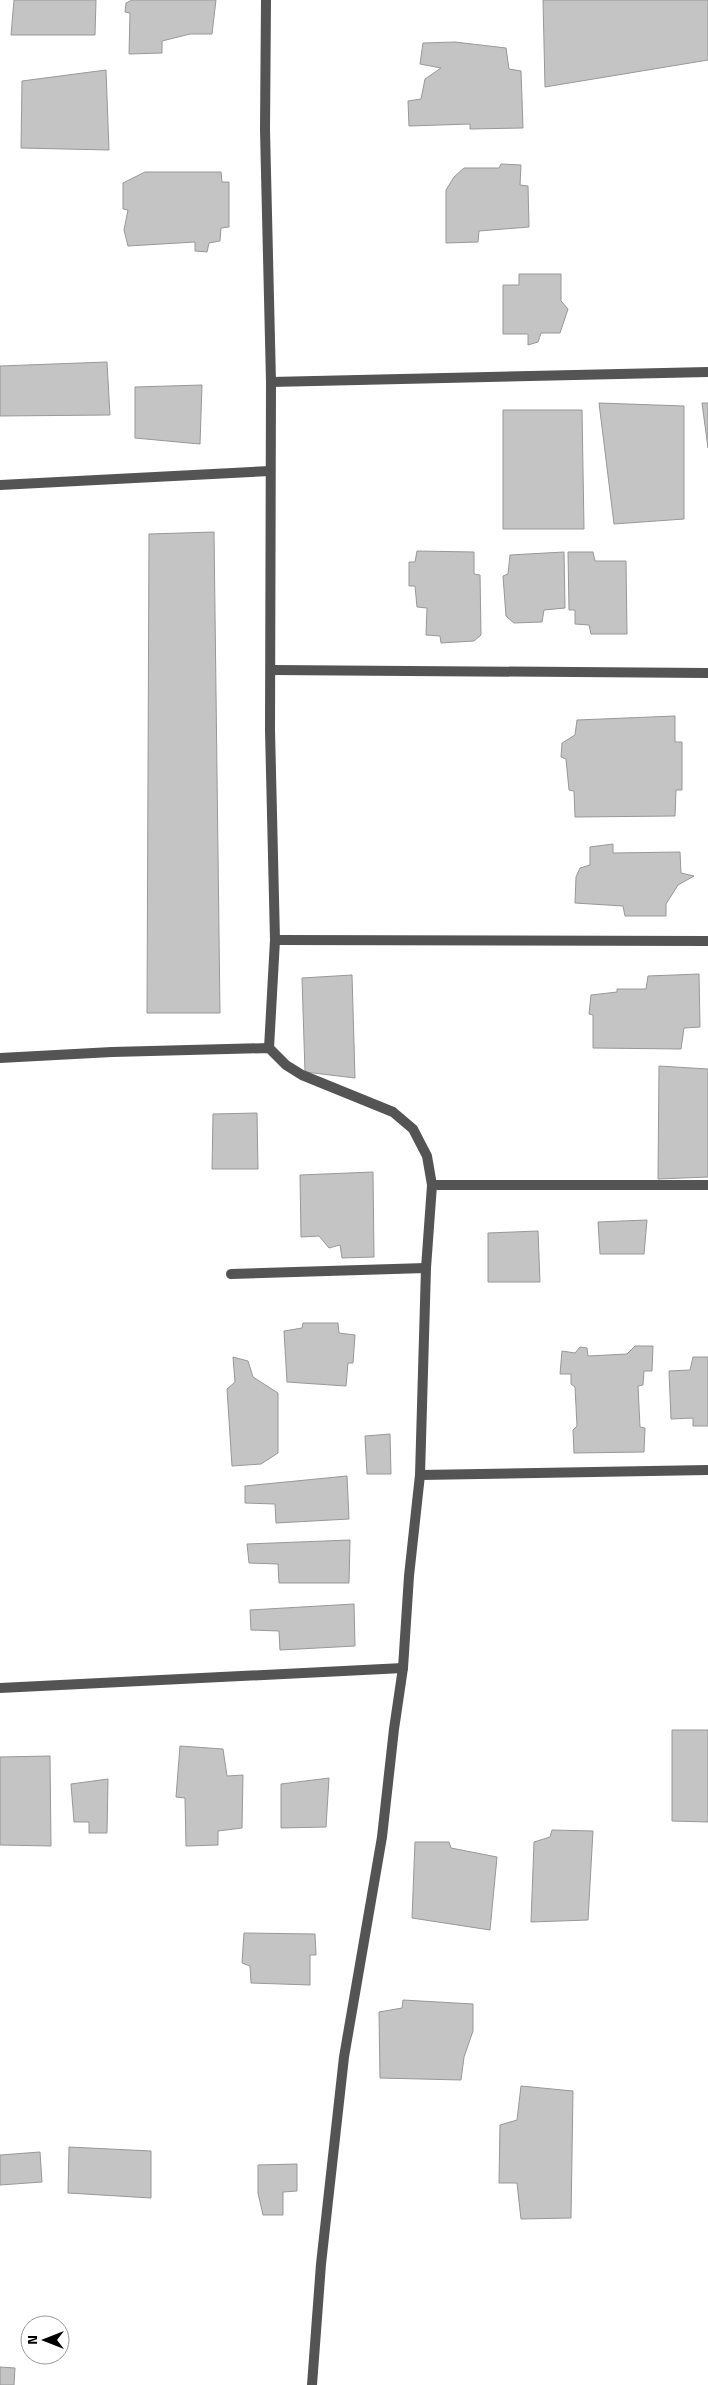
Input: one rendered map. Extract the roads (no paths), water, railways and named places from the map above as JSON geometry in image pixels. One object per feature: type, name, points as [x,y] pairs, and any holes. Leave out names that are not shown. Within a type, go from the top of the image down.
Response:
[{"type":"street","points":[[266,0],[265,130],[271,382],[272,670],[270,730],[275,940],[269,1048]]},
{"type":"street","points":[[271,382],[708,372]]},
{"type":"street","points":[[0,485],[270,471]]},
{"type":"street","points":[[272,670],[708,674]]},
{"type":"street","points":[[275,940],[708,941]]},
{"type":"street","points":[[0,1058],[269,1048],[286,1065],[302,1075],[393,1112],[413,1129],[427,1156],[432,1185],[426,1268],[420,1475],[409,1576],[403,1668],[382,1837],[344,2058],[321,2264],[312,2385]]},
{"type":"street","points":[[432,1185],[708,1185]]},
{"type":"street","points":[[231,1274],[426,1268]]},
{"type":"street","points":[[420,1475],[708,1470]]},
{"type":"street","points":[[0,1688],[403,1668]]}]
